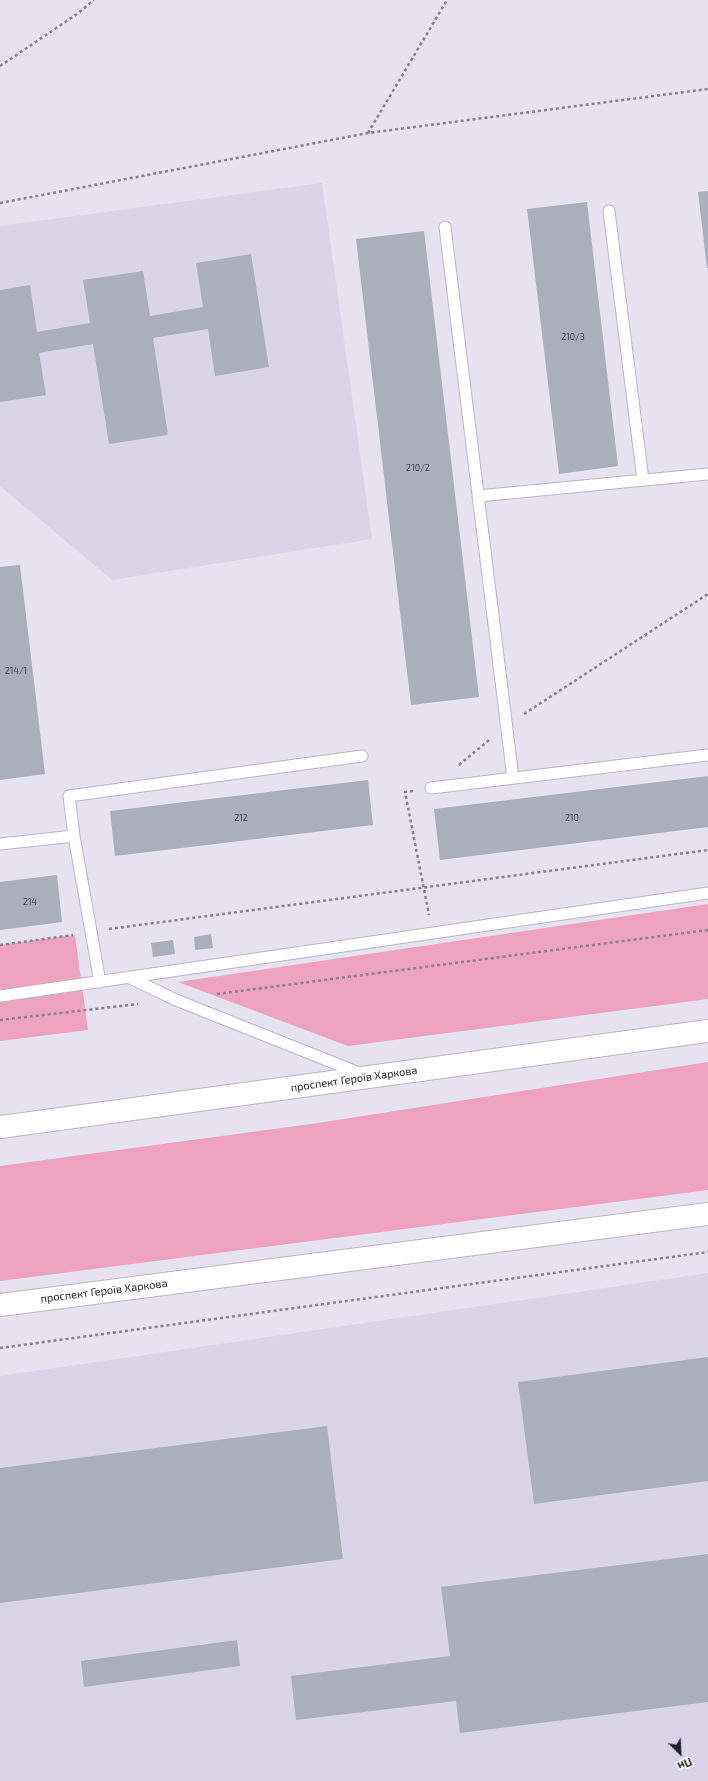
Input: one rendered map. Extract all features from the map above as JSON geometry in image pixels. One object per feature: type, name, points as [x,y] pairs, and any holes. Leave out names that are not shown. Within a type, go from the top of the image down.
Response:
[{"type":"main road","name":"проспект Героїв Харкова","points":[[0,1127],[708,1031]]},
{"type":"main road","name":"проспект Героїв Харкова","points":[[0,1305],[708,1214]]},
{"type":"lane","points":[[609,211],[643,480]]},
{"type":"lane","points":[[445,228],[513,778]]},
{"type":"lane","points":[[478,496],[708,474]]},
{"type":"lane","points":[[431,788],[708,755]]},
{"type":"lane","points":[[100,982],[74,836],[69,796],[362,756]]},
{"type":"lane","points":[[0,844],[74,836]]},
{"type":"lane","points":[[0,996],[708,893]]},
{"type":"lane","points":[[128,977],[176,1000],[370,1077]]},
{"type":"path","points":[[0,66],[77,14],[94,0]]},
{"type":"path","points":[[368,133],[447,0]]},
{"type":"path","points":[[0,203],[368,133],[708,89]]},
{"type":"path","points":[[432,933],[405,792],[431,788],[506,726],[708,594]]},
{"type":"path","points":[[0,945],[708,850]]},
{"type":"path","points":[[215,994],[708,930]]},
{"type":"path","points":[[0,1020],[176,1000]]},
{"type":"path","points":[[0,1348],[708,1252]]},
{"type":"shaded area","points":[[322,183],[372,539],[112,580],[0,486],[0,226]]},
{"type":"shaded area","points":[[708,904],[708,999],[348,1046],[178,982]]},
{"type":"shaded area","points":[[75,935],[88,1030],[0,1041],[0,945]]},
{"type":"shaded area","points":[[708,1062],[708,1190],[0,1281],[0,1166],[318,1123]]},
{"type":"shaded area","points":[[708,1273],[708,1781],[0,1781],[0,1376]]},
{"type":"building","points":[[708,191],[708,268],[707,268],[698,192]]},
{"type":"building","points":[[587,202],[618,466],[559,474],[527,209]]},
{"type":"building","points":[[424,231],[479,697],[411,705],[356,239]]},
{"type":"building","points":[[251,254],[269,367],[215,376],[208,329],[153,338],[168,435],[109,444],[93,344],[39,353],[46,395],[0,402],[0,290],[30,285],[37,332],[90,323],[83,280],[143,271],[150,316],[203,307],[196,263]]},
{"type":"building","points":[[20,565],[45,774],[0,780],[0,567]]},
{"type":"building","points":[[708,776],[708,827],[440,860],[434,809]]},
{"type":"building","points":[[368,780],[373,825],[115,856],[110,811]]},
{"type":"building","points":[[57,875],[62,922],[0,930],[0,882]]},
{"type":"building","points":[[211,934],[213,948],[195,950],[194,937]]},
{"type":"building","points":[[173,940],[175,954],[153,957],[151,943]]},
{"type":"building","points":[[708,1357],[708,1481],[534,1504],[518,1382]]},
{"type":"building","points":[[327,1426],[343,1559],[0,1603],[0,1468]]},
{"type":"building","points":[[708,1554],[708,1702],[460,1733],[456,1701],[296,1720],[291,1676],[450,1656],[441,1587]]},
{"type":"building","points":[[237,1640],[240,1666],[84,1687],[81,1661]]}]
